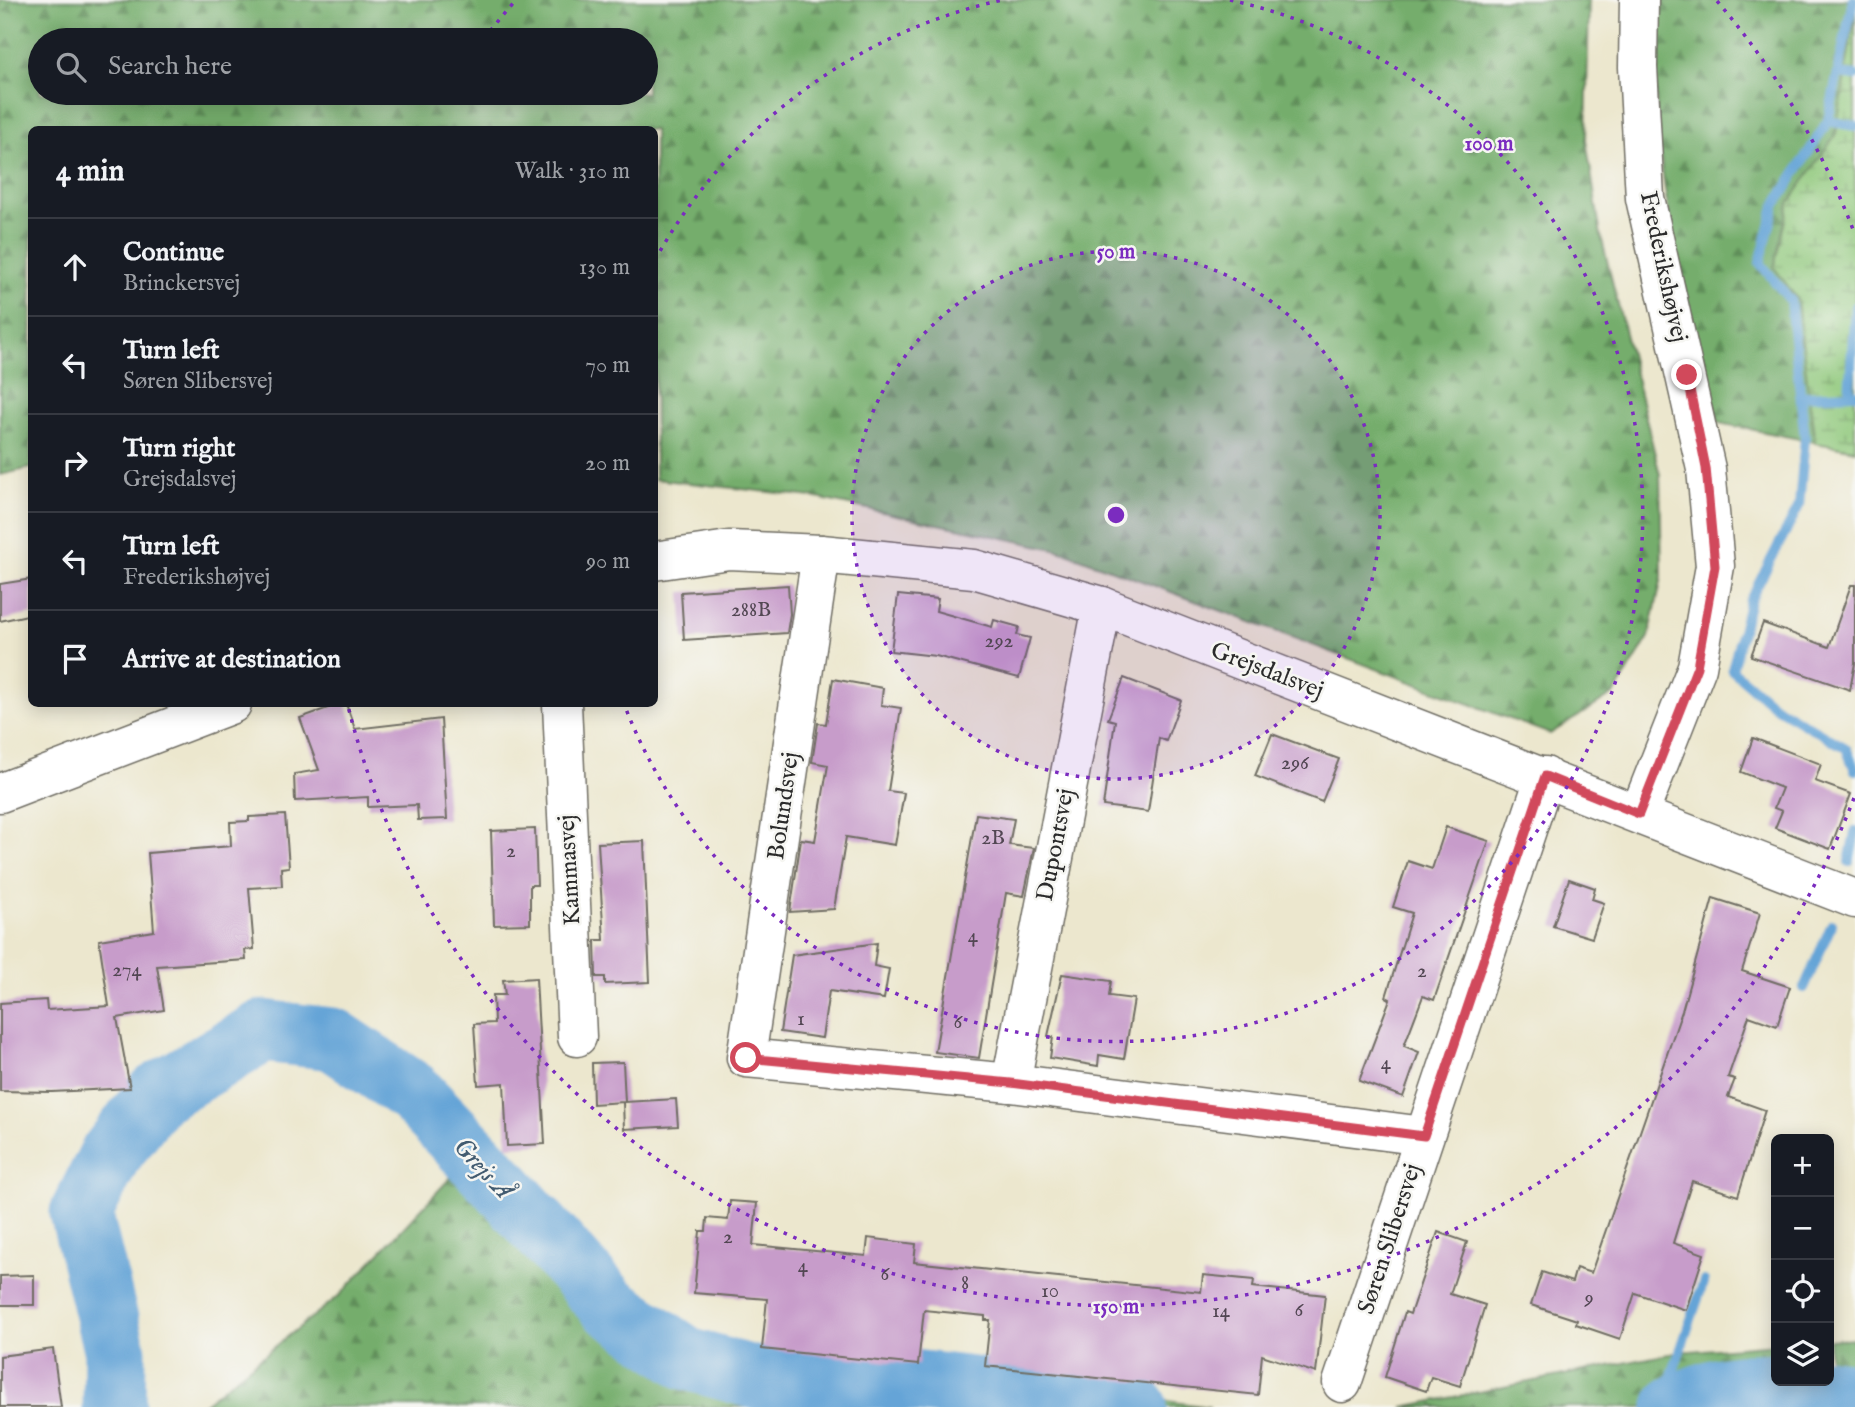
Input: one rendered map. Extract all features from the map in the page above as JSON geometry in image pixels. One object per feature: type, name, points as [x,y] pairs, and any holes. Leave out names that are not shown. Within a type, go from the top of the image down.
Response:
[{"type":"street","name":"Frederikshøjvej","points":[[1639,0],[1638,67],[1645,198],[1706,468],[1715,566],[1697,667],[1639,814]]},
{"type":"street","name":"Grejsdalsvej","points":[[658,560],[729,550],[821,554],[974,569],[1102,606],[1545,776],[1855,899]]},
{"type":"street","name":"Bolundsvej","points":[[821,554],[746,1058],[1011,1083]]},
{"type":"street","name":"Dupontsvej","points":[[1011,1083],[1102,606]]},
{"type":"street","points":[[0,793],[224,707]]},
{"type":"street","name":"Kammasvej","points":[[562,707],[577,1037]]},
{"type":"street","name":"Søren Slibersvej","points":[[1342,1383],[1545,776]]},
{"type":"street","points":[[1011,1083],[1424,1136]]},
{"type":"green space","points":[[0,0],[1589,0],[1586,140],[1601,236],[1660,475],[1662,577],[1649,637],[1615,693],[1550,734],[1059,550],[812,497],[658,479],[658,126],[28,126],[28,469],[0,475]]},
{"type":"green space","points":[[1656,0],[1855,0],[1855,450],[1719,423],[1689,310],[1666,195],[1657,118]]},
{"type":"green space","points":[[1855,12],[1855,449],[1815,443],[1797,299],[1774,267],[1789,203],[1836,134]]},
{"type":"green space","points":[[485,1141],[661,1325],[737,1359],[878,1361],[1210,1407],[199,1407],[340,1295]]},
{"type":"green space","points":[[1855,1338],[1855,1407],[1403,1407],[1679,1352],[1771,1344],[1771,1386],[1834,1386],[1834,1340]]},
{"type":"building","points":[[28,580],[28,615],[0,621],[0,584]]},
{"type":"building","points":[[788,585],[790,614],[787,633],[684,640],[681,592]]},
{"type":"building","points":[[1851,585],[1855,585],[1855,663],[1850,690],[1751,656],[1763,623],[1829,647]]},
{"type":"building","points":[[898,595],[938,599],[936,611],[992,627],[994,620],[1019,627],[1017,635],[1030,638],[1019,678],[936,656],[891,651]]},
{"type":"building","points":[[1124,678],[1181,700],[1166,741],[1159,738],[1148,812],[1103,806],[1115,721],[1108,719]]},
{"type":"building","points":[[833,679],[883,688],[881,705],[901,708],[888,791],[904,793],[895,845],[846,837],[834,909],[790,912],[801,839],[815,841],[828,765],[812,762],[818,723],[826,724]]},
{"type":"building","points":[[331,707],[347,707],[355,729],[441,719],[447,819],[418,820],[417,805],[368,807],[368,797],[295,801],[294,774],[319,770],[300,718]]},
{"type":"building","points":[[1272,734],[1339,759],[1322,802],[1255,776]]},
{"type":"building","points":[[1753,738],[1821,764],[1815,781],[1851,794],[1830,849],[1775,828],[1782,811],[1774,808],[1782,788],[1741,772]]},
{"type":"building","points":[[976,814],[1014,819],[1009,845],[1034,848],[1024,896],[1006,893],[979,1058],[935,1052]]},
{"type":"building","points":[[285,815],[289,867],[281,868],[282,886],[249,888],[254,949],[245,950],[246,960],[157,966],[164,1010],[117,1018],[130,1088],[52,1092],[0,1091],[0,1003],[46,1000],[47,1010],[109,1006],[99,940],[154,931],[148,853],[231,846],[230,822],[249,821],[249,817]]},
{"type":"building","points":[[1446,827],[1489,841],[1434,1000],[1423,996],[1404,1046],[1419,1052],[1403,1097],[1359,1081],[1390,999],[1386,997],[1412,913],[1393,907],[1408,861],[1432,869]]},
{"type":"building","points":[[535,829],[537,885],[530,885],[530,924],[494,925],[491,831]]},
{"type":"building","points":[[644,841],[650,982],[605,984],[605,977],[596,977],[595,940],[604,940],[598,843]]},
{"type":"building","points":[[1569,879],[1595,888],[1592,899],[1604,903],[1592,938],[1553,926]]},
{"type":"building","points":[[1713,898],[1760,913],[1742,971],[1790,987],[1777,1026],[1749,1016],[1728,1077],[1735,1079],[1728,1097],[1765,1110],[1738,1196],[1692,1181],[1673,1243],[1704,1254],[1686,1310],[1635,1293],[1620,1339],[1576,1324],[1577,1320],[1531,1305],[1542,1272],[1572,1282],[1576,1268],[1591,1273],[1682,1011]]},
{"type":"building","points":[[877,943],[874,966],[889,969],[884,999],[829,991],[822,1038],[780,1032],[792,955]]},
{"type":"building","points":[[1062,974],[1111,981],[1109,996],[1134,999],[1124,1059],[1099,1055],[1098,1066],[1050,1058],[1053,1037],[1048,1036]]},
{"type":"building","points":[[536,978],[545,1144],[507,1146],[504,1083],[478,1085],[474,1024],[494,1023],[493,995],[505,995],[503,980]]},
{"type":"building","points":[[623,1062],[625,1102],[676,1099],[678,1126],[624,1129],[623,1102],[593,1104],[592,1063]]},
{"type":"building","points":[[730,1201],[757,1203],[753,1245],[866,1256],[868,1238],[916,1244],[914,1262],[1201,1292],[1203,1275],[1254,1280],[1253,1287],[1325,1295],[1316,1373],[1262,1355],[1258,1395],[985,1366],[990,1320],[985,1320],[985,1316],[924,1310],[918,1365],[762,1349],[767,1299],[694,1293],[700,1231],[706,1231],[707,1218],[728,1220]]},
{"type":"building","points":[[1438,1232],[1467,1242],[1450,1294],[1485,1305],[1460,1386],[1431,1377],[1426,1391],[1385,1377],[1405,1312],[1410,1314]]},
{"type":"building","points":[[34,1275],[34,1305],[0,1305],[0,1276]]},
{"type":"building","points":[[53,1349],[61,1407],[0,1407],[0,1356]]},
{"type":"waterway","points":[[1853,0],[1828,121],[1775,206],[1760,263],[1790,300],[1805,438],[1799,506],[1750,600],[1732,670],[1774,706],[1846,748],[1855,770]]},
{"type":"waterway","points":[[1838,74],[1855,76]]},
{"type":"waterway","points":[[1828,121],[1855,126]]},
{"type":"waterway","points":[[1849,394],[1855,307]]},
{"type":"waterway","points":[[1801,396],[1855,394]]},
{"type":"waterway","points":[[1849,862],[1855,832]]},
{"type":"waterway","points":[[1804,988],[1832,924]]},
{"type":"waterway","name":"Grejs Å","points":[[114,1407],[115,1352],[81,1213],[110,1155],[156,1095],[263,1031],[333,1039],[412,1092],[505,1189],[609,1305],[688,1359],[771,1382],[879,1377],[1136,1407]]},
{"type":"waterway","points":[[1661,1407],[1704,1281]]},
{"type":"waterway","name":"Grejs Å","points":[[1675,1407],[1698,1396],[1741,1386],[1785,1386],[1855,1394]]},
{"type":"route","points":[[746,1058],[1011,1083],[1424,1136],[1545,776],[1639,814],[1697,667],[1715,566],[1706,468],[1687,375]]}]
